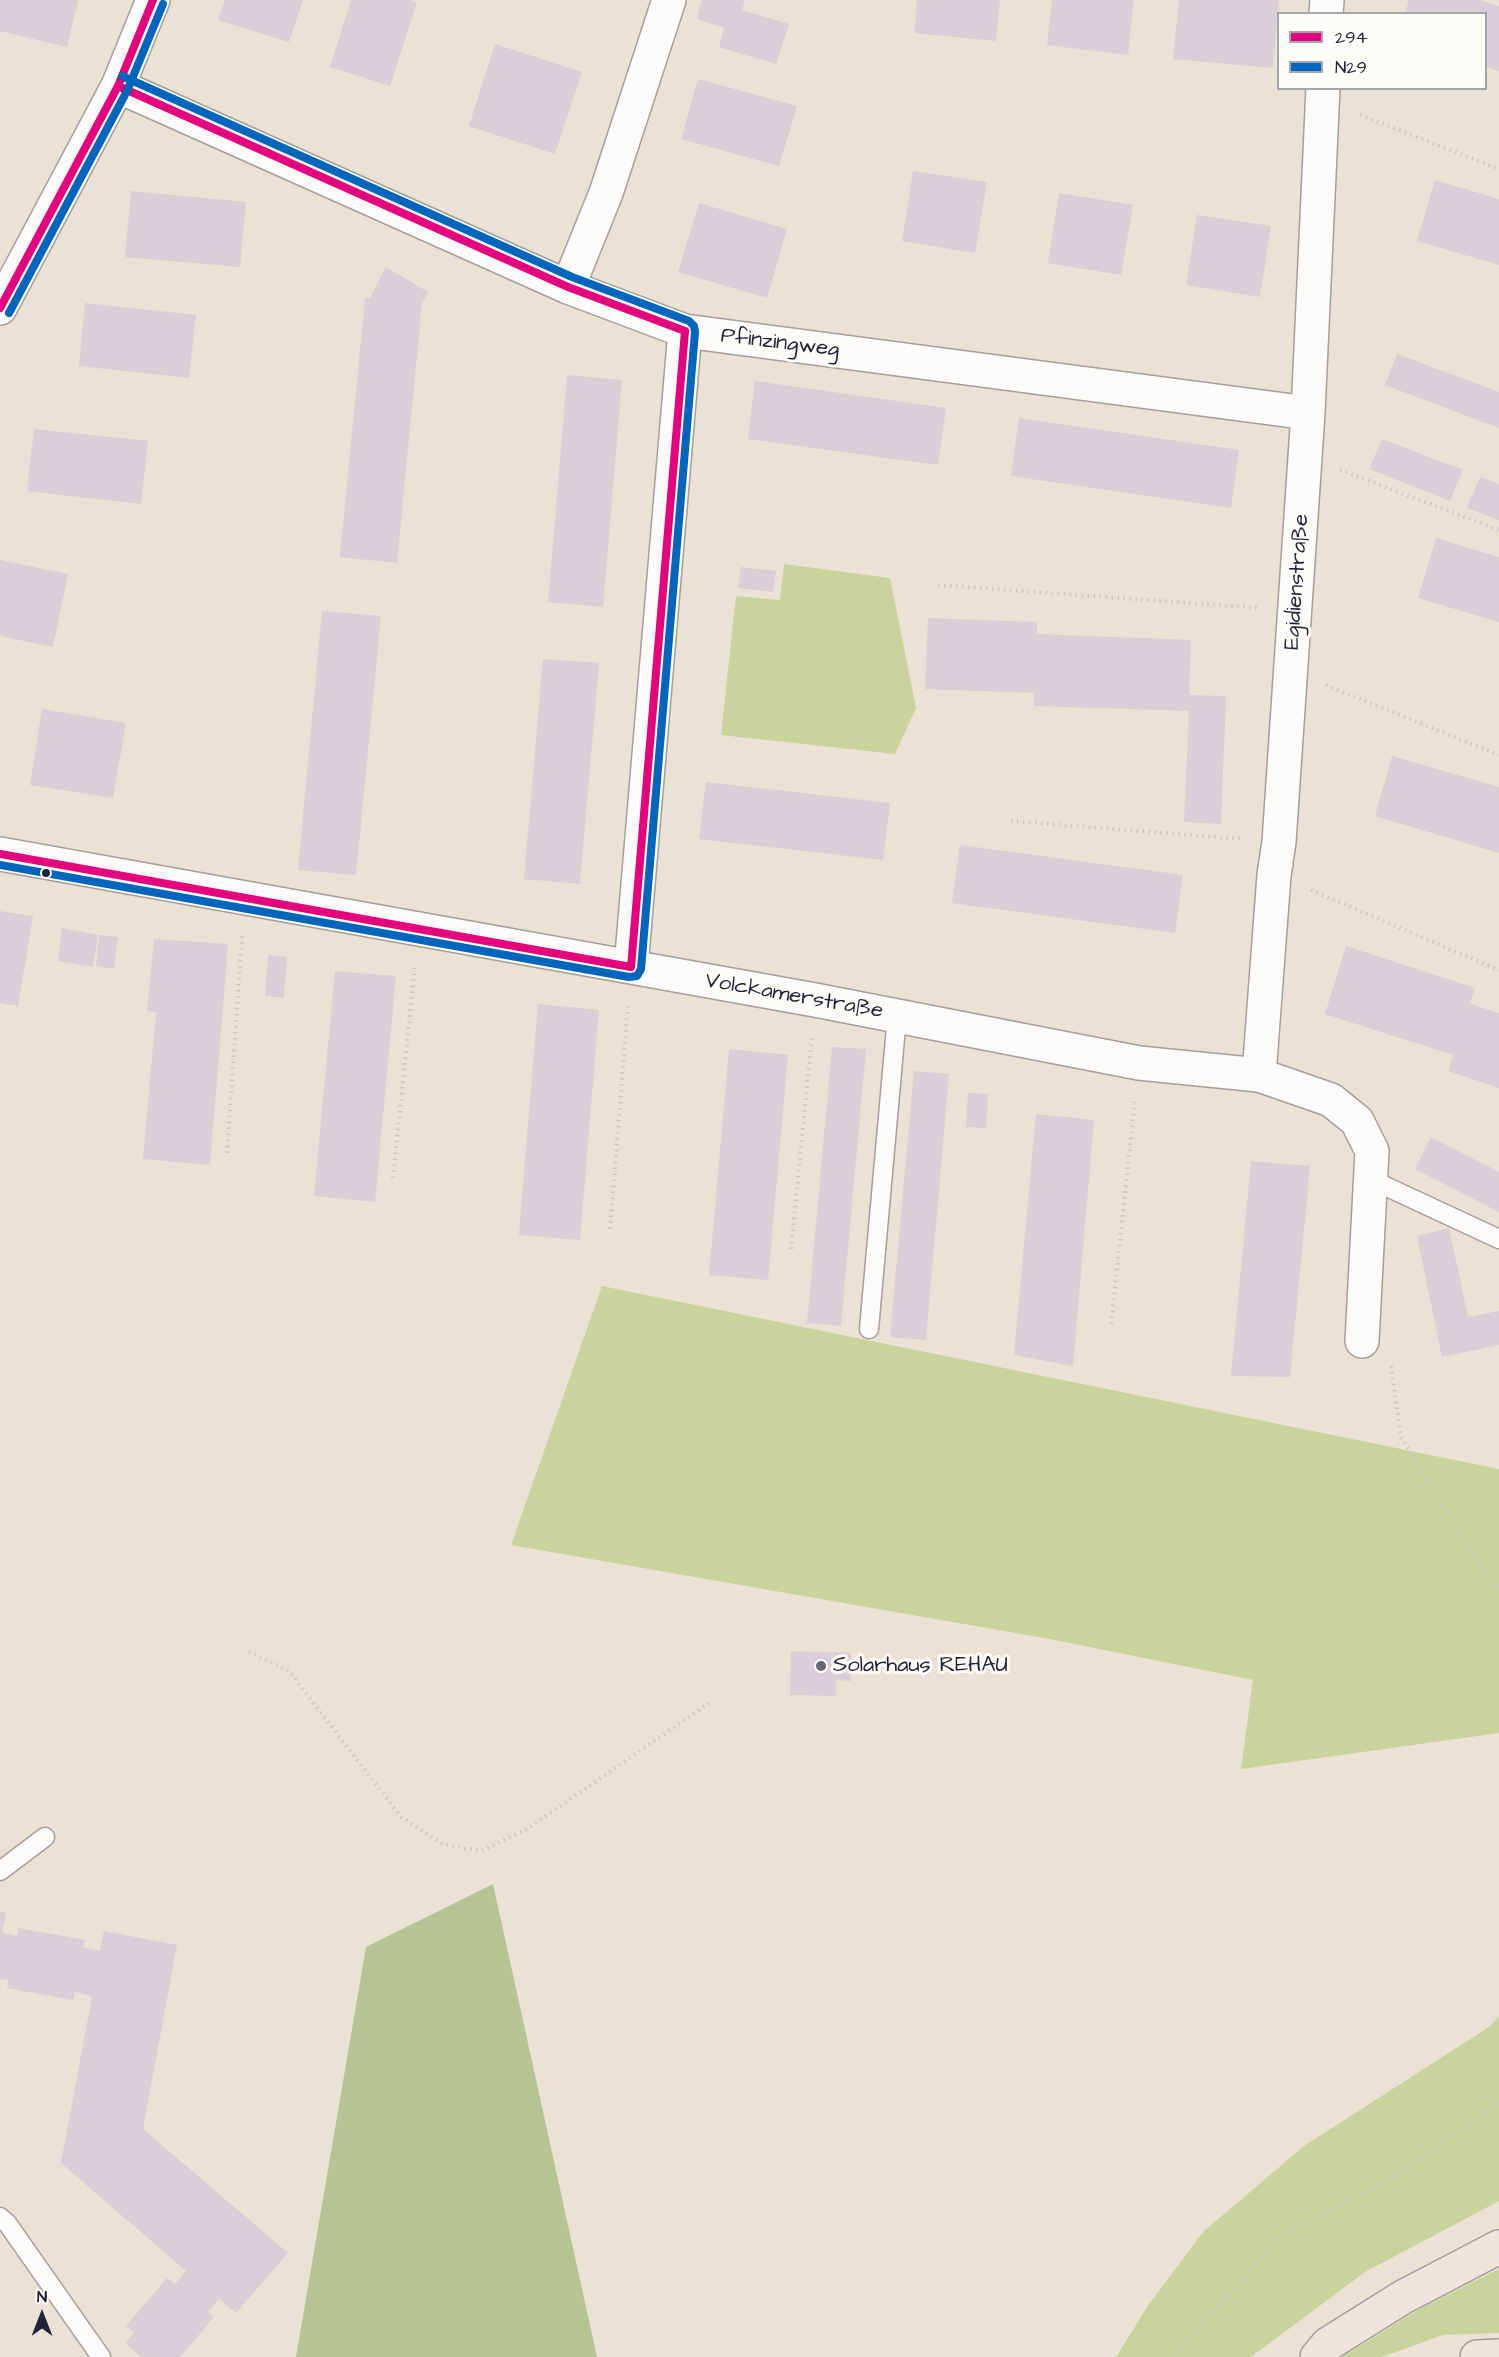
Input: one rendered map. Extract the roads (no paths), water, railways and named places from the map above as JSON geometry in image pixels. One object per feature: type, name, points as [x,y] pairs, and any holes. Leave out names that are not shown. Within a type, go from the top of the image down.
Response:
[{"type":"highway","points":[[1317,2357],[1328,2344],[1403,2297],[1499,2247]]},
{"type":"highway","points":[[1477,2357],[1499,2356]]},
{"type":"street","points":[[0,308],[118,86],[153,0]]},
{"type":"street","points":[[568,287],[606,193],[669,0]]},
{"type":"street","name":"Pfinzingweg","points":[[118,86],[568,287],[685,331],[1308,413]]},
{"type":"street","name":"Egidienstraße","points":[[1259,1075],[1274,875],[1279,842],[1306,457],[1323,94]]},
{"type":"street","points":[[632,967],[685,331]]},
{"type":"street","name":"Volckamerstraße","points":[[0,854],[815,1000],[1139,1063],[1259,1075],[1331,1100],[1357,1121],[1372,1151],[1362,1341]]},
{"type":"lane","points":[[869,1329],[897,1016]]},
{"type":"lane","points":[[1370,1179],[1499,1239]]},
{"type":"lane","points":[[0,1870],[45,1837]]},
{"type":"lane","points":[[0,2217],[7,2223],[101,2357]]},
{"type":"place","name":"Solarhaus REHAU","points":[[821,1666]]}]
